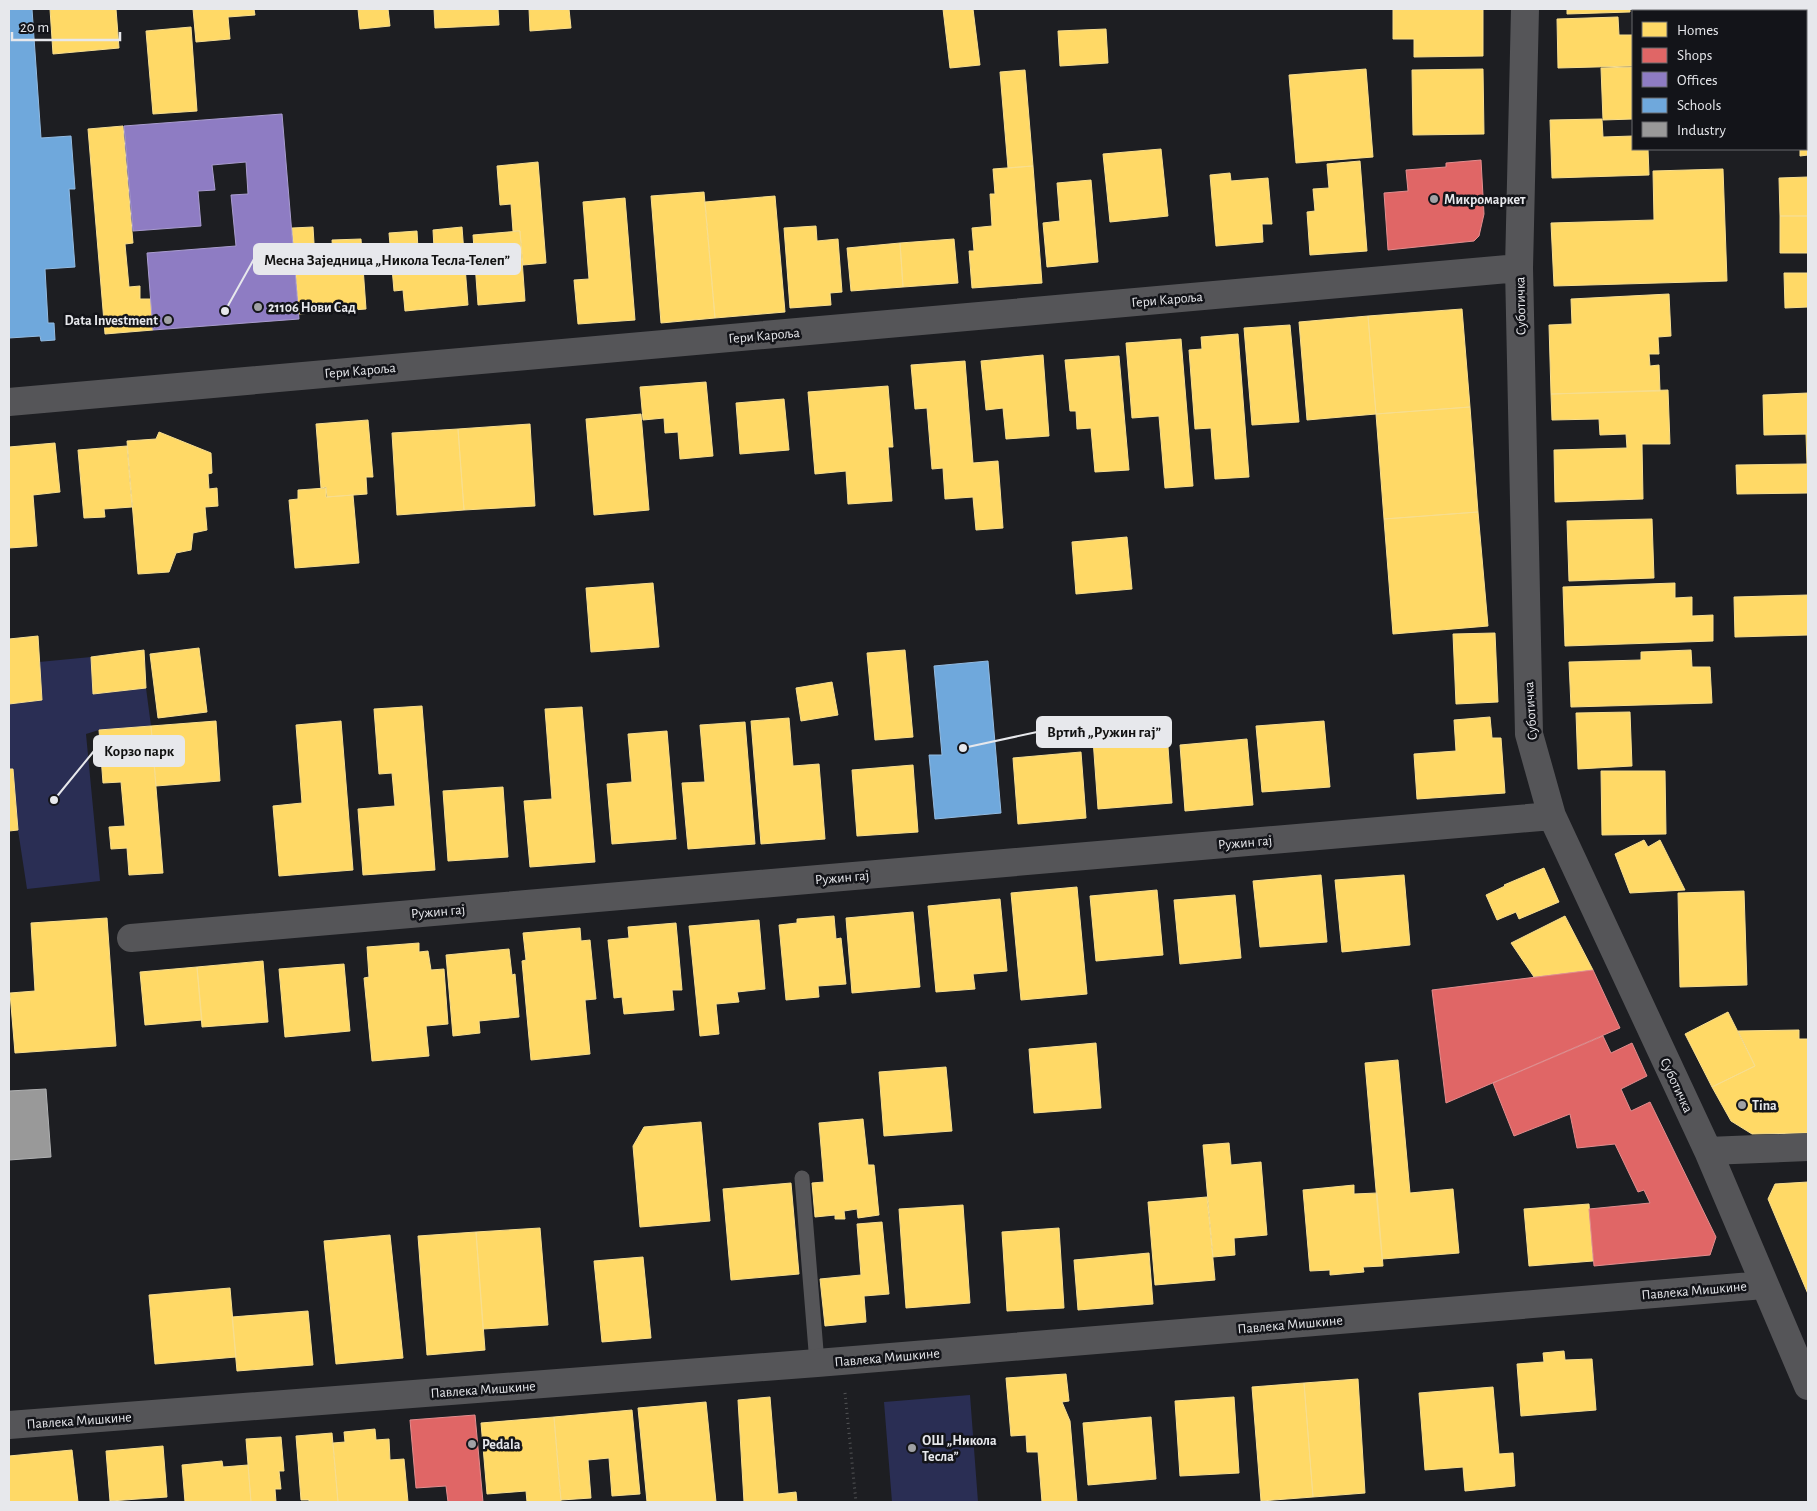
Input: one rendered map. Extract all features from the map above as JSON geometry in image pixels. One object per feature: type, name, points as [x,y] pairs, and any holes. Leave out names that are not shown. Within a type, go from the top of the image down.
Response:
[{"type":"street","name":"Суботичка","points":[[1525,9],[1519,268],[1529,734],[1552,816],[1708,1150],[1808,1386]]},
{"type":"street","name":"Гери Кароља","points":[[9,402],[1519,268]]},
{"type":"street","name":"Ружин гај","points":[[131,938],[1552,816]]},
{"type":"street","points":[[1708,1150],[1808,1147]]},
{"type":"street","name":"Павлека Мишкине","points":[[9,1426],[1764,1284]]},
{"type":"lane","points":[[802,1178],[829,1361]]},
{"type":"path","points":[[829,1361],[856,1502]]},
{"type":"shaded area","points":[[91,657],[93,694],[146,688],[151,726],[99,730],[86,734],[100,881],[27,889],[18,830],[13,769],[9,769],[9,704],[42,700],[39,662]]},
{"type":"shaded area","points":[[970,1395],[978,1502],[892,1502],[884,1402]]},
{"type":"building: Homes","points":[[50,9],[116,9],[119,48],[53,54]]},
{"type":"building: Homes","points":[[193,9],[254,9],[255,15],[228,17],[230,39],[196,42]]},
{"type":"building: Homes","points":[[358,9],[388,9],[390,26],[360,29]]},
{"type":"building: Homes","points":[[434,9],[498,9],[499,25],[435,28]]},
{"type":"building: Homes","points":[[529,9],[569,9],[571,28],[530,31]]},
{"type":"building: Homes","points":[[943,9],[973,9],[980,65],[950,68]]},
{"type":"building: Homes","points":[[1393,9],[1483,9],[1483,56],[1414,57],[1414,39],[1393,39]]},
{"type":"building: Homes","points":[[1567,9],[1630,9],[1630,12],[1567,14]]},
{"type":"building: Homes","points":[[1808,9],[1808,52],[1807,10],[1772,10]]},
{"type":"building: Homes","points":[[1618,17],[1619,35],[1632,35],[1632,66],[1558,68],[1557,19]]},
{"type":"building: Homes","points":[[191,27],[197,111],[153,114],[146,31]]},
{"type":"building: Homes","points":[[1106,29],[1108,63],[1060,66],[1058,31]]},
{"type":"building: Homes","points":[[1807,62],[1808,62],[1807,109]]},
{"type":"building: Homes","points":[[1632,67],[1632,119],[1603,120],[1601,68]]},
{"type":"building: Homes","points":[[1366,69],[1373,157],[1296,163],[1289,75]]},
{"type":"building: Homes","points":[[1483,69],[1484,134],[1413,135],[1412,70]]},
{"type":"building: Homes","points":[[1025,70],[1033,166],[1008,168],[1000,72]]},
{"type":"building: Homes","points":[[1808,109],[1808,155],[1800,156],[1800,150],[1807,150]]},
{"type":"building: Homes","points":[[1602,119],[1603,137],[1632,136],[1632,150],[1648,150],[1649,175],[1552,178],[1550,120]]},
{"type":"building: Homes","points":[[123,126],[133,243],[125,244],[129,287],[140,286],[140,299],[151,299],[153,330],[105,334],[88,129]]},
{"type":"building: Homes","points":[[1161,149],[1168,216],[1110,222],[1103,154]]},
{"type":"building: Homes","points":[[1360,161],[1367,251],[1310,255],[1307,212],[1315,211],[1313,189],[1329,188],[1327,164]]},
{"type":"building: Homes","points":[[538,162],[546,263],[523,265],[520,231],[513,231],[511,204],[500,205],[497,166]]},
{"type":"building: Homes","points":[[1033,166],[1042,283],[972,288],[969,251],[974,251],[972,228],[992,226],[990,194],[995,194],[993,169]]},
{"type":"building: Homes","points":[[1723,169],[1727,281],[1554,286],[1551,223],[1654,220],[1653,171]]},
{"type":"building: Homes","points":[[1230,173],[1231,181],[1268,178],[1272,224],[1262,224],[1263,242],[1216,246],[1210,175]]},
{"type":"building: Homes","points":[[1808,177],[1808,216],[1780,216],[1779,178]]},
{"type":"building: Homes","points":[[1091,180],[1098,262],[1047,267],[1043,223],[1060,221],[1057,183]]},
{"type":"building: Homes","points":[[704,192],[715,318],[661,323],[651,196]]},
{"type":"building: Homes","points":[[775,196],[785,312],[715,318],[705,202]]},
{"type":"building: Homes","points":[[625,198],[635,320],[578,324],[574,280],[589,279],[583,202]]},
{"type":"building: Homes","points":[[1780,216],[1808,216],[1808,253],[1780,253]]},
{"type":"building: Homes","points":[[816,226],[817,241],[838,239],[842,292],[830,293],[831,305],[790,308],[784,228]]},
{"type":"building: Homes","points":[[313,227],[315,259],[333,257],[332,240],[361,239],[366,309],[299,314],[292,228]]},
{"type":"building: Homes","points":[[462,227],[468,305],[405,311],[403,290],[394,291],[389,233],[417,231],[418,249],[434,248],[433,230]]},
{"type":"building: Homes","points":[[520,231],[525,301],[478,305],[473,235]]},
{"type":"building: Homes","points":[[954,239],[958,283],[903,287],[900,243]]},
{"type":"building: Homes","points":[[900,243],[903,287],[851,291],[847,248]]},
{"type":"building: Homes","points":[[1784,273],[1808,273],[1808,307],[1785,308]]},
{"type":"building: Homes","points":[[1669,294],[1671,336],[1658,337],[1659,354],[1649,354],[1650,366],[1659,365],[1660,391],[1551,394],[1549,325],[1572,324],[1571,299]]},
{"type":"building: Homes","points":[[1462,309],[1470,407],[1376,414],[1368,316]]},
{"type":"building: Homes","points":[[1368,316],[1376,414],[1307,420],[1299,322]]},
{"type":"building: Homes","points":[[1290,325],[1299,422],[1252,425],[1244,328]]},
{"type":"building: Homes","points":[[1238,334],[1249,477],[1215,479],[1211,428],[1195,429],[1189,350],[1202,349],[1201,337]]},
{"type":"building: Homes","points":[[1181,339],[1193,486],[1165,488],[1159,416],[1132,418],[1126,343]]},
{"type":"building: Homes","points":[[1043,355],[1049,436],[1006,439],[1003,408],[986,410],[981,361]]},
{"type":"building: Homes","points":[[1119,356],[1129,470],[1095,472],[1091,428],[1077,429],[1076,411],[1070,411],[1065,360]]},
{"type":"building: Homes","points":[[965,361],[973,463],[998,461],[1003,528],[976,530],[973,497],[945,499],[943,468],[932,469],[927,408],[915,409],[911,365]]},
{"type":"building: Homes","points":[[706,382],[713,456],[680,459],[678,432],[665,433],[664,418],[643,420],[640,387]]},
{"type":"building: Homes","points":[[888,386],[893,447],[888,447],[892,501],[848,504],[846,471],[815,474],[808,392]]},
{"type":"building: Homes","points":[[1668,390],[1670,444],[1642,444],[1643,499],[1555,502],[1554,450],[1627,448],[1626,434],[1600,435],[1599,419],[1552,420],[1551,394]]},
{"type":"building: Homes","points":[[1808,393],[1808,434],[1764,435],[1763,395]]},
{"type":"building: Homes","points":[[784,399],[789,450],[740,454],[736,403]]},
{"type":"building: Homes","points":[[1470,407],[1478,512],[1384,519],[1376,414]]},
{"type":"building: Homes","points":[[641,414],[649,510],[594,515],[586,419]]},
{"type":"building: Homes","points":[[368,420],[373,477],[366,477],[367,494],[327,497],[326,487],[321,488],[316,424]]},
{"type":"building: Homes","points":[[530,424],[535,506],[464,510],[458,429]]},
{"type":"building: Homes","points":[[458,429],[464,510],[397,515],[392,433]]},
{"type":"building: Homes","points":[[159,432],[211,453],[212,473],[208,474],[209,489],[217,488],[218,506],[205,507],[207,530],[193,533],[191,550],[176,553],[169,572],[138,574],[127,441],[156,439]]},
{"type":"building: Homes","points":[[1806,434],[1808,434],[1808,493],[1737,494],[1736,465],[1807,464]]},
{"type":"building: Homes","points":[[55,443],[60,492],[33,495],[37,546],[9,548],[9,447]]},
{"type":"building: Homes","points":[[127,446],[132,507],[104,509],[105,517],[84,518],[78,450]]},
{"type":"building: Homes","points":[[326,488],[326,497],[353,495],[359,563],[295,568],[289,500],[298,499],[298,490]]},
{"type":"building: Homes","points":[[1478,512],[1488,626],[1393,634],[1384,519]]},
{"type":"building: Homes","points":[[1652,519],[1654,578],[1569,581],[1567,521]]},
{"type":"building: Homes","points":[[1127,537],[1132,589],[1076,594],[1072,542]]},
{"type":"building: Homes","points":[[653,583],[659,647],[591,652],[586,588]]},
{"type":"building: Homes","points":[[1675,583],[1675,598],[1692,597],[1692,616],[1713,615],[1713,641],[1565,646],[1563,587]]},
{"type":"building: Homes","points":[[1808,595],[1808,635],[1735,637],[1734,597]]},
{"type":"building: Homes","points":[[1495,633],[1498,702],[1456,704],[1453,634]]},
{"type":"building: Homes","points":[[38,636],[42,700],[9,704],[9,639]]},
{"type":"building: Homes","points":[[199,648],[207,712],[158,718],[150,654]]},
{"type":"building: Homes","points":[[144,650],[146,688],[93,694],[91,657]]},
{"type":"building: Homes","points":[[905,650],[913,737],[875,740],[867,653]]},
{"type":"building: Homes","points":[[1691,650],[1692,667],[1710,667],[1712,703],[1571,707],[1569,662],[1641,660],[1641,652]]},
{"type":"building: Homes","points":[[832,682],[838,715],[801,721],[796,688]]},
{"type":"building: Homes","points":[[422,706],[435,870],[363,875],[358,809],[395,806],[392,773],[379,774],[374,709]]},
{"type":"building: Homes","points":[[582,707],[595,862],[530,867],[524,801],[552,799],[545,709]]},
{"type":"building: Homes","points":[[1630,712],[1632,766],[1578,769],[1576,713]]},
{"type":"building: Homes","points":[[1490,717],[1492,738],[1501,738],[1505,793],[1417,799],[1414,754],[1456,751],[1454,720]]},
{"type":"building: Homes","points":[[789,718],[793,766],[819,764],[825,839],[761,844],[751,721]]},
{"type":"building: Homes","points":[[216,721],[220,781],[156,786],[151,726]]},
{"type":"building: Homes","points":[[341,721],[353,870],[279,876],[273,806],[302,803],[296,725]]},
{"type":"building: Homes","points":[[1324,721],[1330,787],[1262,792],[1256,726]]},
{"type":"building: Homes","points":[[745,722],[755,844],[688,849],[682,783],[705,782],[700,725]]},
{"type":"building: Homes","points":[[151,726],[163,873],[129,875],[127,848],[111,849],[109,827],[125,826],[121,782],[103,783],[99,730]]},
{"type":"building: Homes","points":[[667,731],[676,839],[612,844],[607,784],[632,782],[628,734]]},
{"type":"building: Homes","points":[[1167,733],[1172,803],[1098,809],[1093,739]]},
{"type":"building: Homes","points":[[1247,739],[1253,805],[1185,811],[1180,745]]},
{"type":"building: Homes","points":[[1081,752],[1086,818],[1018,824],[1013,758]]},
{"type":"building: Homes","points":[[913,765],[918,832],[857,836],[852,770]]},
{"type":"building: Homes","points":[[9,769],[13,769],[18,830],[9,831]]},
{"type":"building: Homes","points":[[1601,771],[1665,771],[1666,834],[1602,835]]},
{"type":"building: Homes","points":[[503,787],[508,857],[448,861],[443,791]]},
{"type":"building: Homes","points":[[1644,840],[1648,847],[1660,840],[1685,890],[1630,893],[1615,854]]},
{"type":"building: Homes","points":[[1544,868],[1559,902],[1519,919],[1516,912],[1497,920],[1486,895]]},
{"type":"building: Homes","points":[[1321,875],[1327,942],[1260,947],[1253,881]]},
{"type":"building: Homes","points":[[1404,875],[1410,945],[1342,952],[1335,880]]},
{"type":"building: Homes","points":[[1077,887],[1087,994],[1021,1000],[1011,893]]},
{"type":"building: Homes","points":[[1157,890],[1163,955],[1096,961],[1090,896]]},
{"type":"building: Homes","points":[[1744,891],[1747,985],[1680,987],[1678,893]]},
{"type":"building: Homes","points":[[1235,895],[1241,958],[1180,964],[1174,900]]},
{"type":"building: Homes","points":[[1000,899],[1007,971],[973,974],[975,989],[936,992],[928,906]]},
{"type":"building: Homes","points":[[913,912],[920,987],[852,993],[846,918]]},
{"type":"building: Homes","points":[[834,916],[836,939],[841,938],[846,984],[818,986],[819,997],[786,1000],[779,925],[797,923],[797,919]]},
{"type":"building: Homes","points":[[1565,916],[1593,970],[1534,977],[1511,943]]},
{"type":"building: Homes","points":[[107,918],[116,1046],[15,1053],[10,993],[35,991],[31,923]]},
{"type":"building: Homes","points":[[759,920],[765,989],[737,992],[739,1002],[716,1004],[719,1034],[700,1036],[689,926]]},
{"type":"building: Homes","points":[[676,923],[682,990],[672,990],[674,1010],[624,1014],[622,997],[614,998],[608,940],[629,938],[628,927]]},
{"type":"building: Homes","points":[[580,928],[581,941],[590,940],[596,999],[585,1000],[590,1054],[531,1060],[522,961],[526,960],[523,933]]},
{"type":"building: Homes","points":[[419,943],[419,952],[428,951],[431,970],[444,969],[448,1024],[426,1026],[429,1056],[372,1061],[364,978],[369,977],[367,947]]},
{"type":"building: Homes","points":[[509,949],[512,975],[515,974],[519,1017],[479,1021],[480,1033],[453,1036],[446,955]]},
{"type":"building: Homes","points":[[263,961],[268,1022],[202,1027],[197,967]]},
{"type":"building: Homes","points":[[344,964],[350,1031],[285,1037],[279,969]]},
{"type":"building: Homes","points":[[197,967],[202,1020],[145,1025],[140,972]]},
{"type":"building: Homes","points":[[1728,1012],[1755,1066],[1712,1087],[1685,1034]]},
{"type":"building: Homes","points":[[1799,1030],[1799,1039],[1808,1039],[1808,1133],[1752,1134],[1731,1121],[1712,1087],[1755,1066],[1738,1031]]},
{"type":"building: Homes","points":[[1096,1043],[1101,1108],[1034,1113],[1029,1049]]},
{"type":"building: Homes","points":[[1398,1060],[1410,1193],[1453,1189],[1459,1253],[1382,1259],[1365,1063]]},
{"type":"building: Homes","points":[[946,1067],[952,1131],[884,1136],[879,1072]]},
{"type":"building: Homes","points":[[863,1119],[868,1165],[874,1165],[879,1215],[858,1218],[857,1209],[844,1211],[845,1219],[835,1219],[835,1215],[815,1217],[812,1183],[824,1182],[819,1123]]},
{"type":"building: Homes","points":[[701,1122],[710,1221],[640,1227],[633,1146],[644,1127]]},
{"type":"building: Homes","points":[[1229,1143],[1231,1165],[1261,1162],[1267,1235],[1234,1238],[1235,1255],[1213,1257],[1203,1145]]},
{"type":"building: Homes","points":[[1808,1182],[1808,1294],[1768,1199],[1775,1184]]},
{"type":"building: Homes","points":[[791,1183],[799,1274],[731,1280],[723,1189]]},
{"type":"building: Homes","points":[[1354,1185],[1354,1194],[1377,1193],[1383,1266],[1363,1267],[1364,1272],[1330,1275],[1330,1270],[1310,1271],[1303,1190]]},
{"type":"building: Homes","points":[[1207,1197],[1215,1280],[1155,1285],[1148,1202]]},
{"type":"building: Homes","points":[[1589,1204],[1593,1261],[1529,1266],[1524,1209]]},
{"type":"building: Homes","points":[[963,1205],[970,1303],[906,1308],[899,1209]]},
{"type":"building: Homes","points":[[882,1222],[889,1294],[864,1296],[866,1322],[825,1326],[820,1279],[861,1275],[857,1224]]},
{"type":"building: Homes","points":[[540,1228],[548,1325],[483,1329],[476,1232]]},
{"type":"building: Homes","points":[[1059,1228],[1064,1308],[1007,1311],[1002,1232]]},
{"type":"building: Homes","points":[[476,1232],[485,1350],[427,1355],[418,1236]]},
{"type":"building: Homes","points":[[390,1235],[403,1358],[336,1364],[324,1241]]},
{"type":"building: Homes","points":[[1149,1253],[1153,1304],[1078,1310],[1074,1260]]},
{"type":"building: Homes","points":[[643,1257],[651,1338],[602,1342],[594,1261]]},
{"type":"building: Homes","points":[[230,1288],[236,1357],[155,1364],[149,1295]]},
{"type":"building: Homes","points":[[308,1311],[313,1365],[237,1371],[232,1317]]},
{"type":"building: Homes","points":[[1564,1351],[1565,1360],[1592,1359],[1596,1410],[1521,1416],[1517,1364],[1544,1362],[1543,1353]]},
{"type":"building: Homes","points":[[1066,1374],[1069,1401],[1062,1402],[1070,1421],[1077,1502],[1042,1502],[1038,1452],[1027,1452],[1026,1435],[1011,1436],[1006,1378]]},
{"type":"building: Homes","points":[[1358,1379],[1365,1493],[1313,1497],[1304,1383]]},
{"type":"building: Homes","points":[[1304,1383],[1313,1497],[1261,1501],[1252,1387]]},
{"type":"building: Homes","points":[[1493,1387],[1499,1454],[1513,1453],[1515,1486],[1465,1491],[1463,1467],[1425,1470],[1419,1393]]},
{"type":"building: Homes","points":[[770,1397],[778,1494],[796,1492],[797,1502],[744,1502],[738,1400]]},
{"type":"building: Homes","points":[[1234,1397],[1239,1473],[1180,1476],[1175,1401]]},
{"type":"building: Homes","points":[[706,1402],[716,1502],[647,1502],[638,1408]]},
{"type":"building: Homes","points":[[632,1410],[640,1494],[612,1496],[609,1458],[588,1460],[591,1498],[561,1500],[554,1417]]},
{"type":"building: Homes","points":[[554,1417],[561,1502],[527,1502],[526,1491],[487,1494],[481,1423]]},
{"type":"building: Homes","points":[[1151,1417],[1156,1479],[1088,1485],[1083,1423]]},
{"type":"building: Homes","points":[[375,1429],[376,1440],[389,1439],[390,1460],[404,1459],[408,1502],[338,1502],[333,1443],[345,1442],[344,1432]]},
{"type":"building: Homes","points":[[332,1433],[338,1502],[309,1502],[309,1500],[301,1500],[296,1436]]},
{"type":"building: Homes","points":[[281,1437],[284,1471],[279,1471],[281,1489],[275,1489],[276,1502],[251,1502],[246,1439]]},
{"type":"building: Homes","points":[[163,1446],[167,1497],[110,1501],[106,1451]]},
{"type":"building: Homes","points":[[72,1450],[78,1502],[9,1502],[9,1456]]},
{"type":"building: Homes","points":[[222,1461],[223,1467],[248,1465],[251,1502],[185,1502],[182,1465]]},
{"type":"building: Shops","name":"Микромаркет","points":[[1481,160],[1484,214],[1479,236],[1474,241],[1388,250],[1384,193],[1408,191],[1406,170],[1446,167],[1446,163]]},
{"type":"building: Shops","points":[[1593,970],[1620,1028],[1446,1103],[1432,990]]},
{"type":"building: Shops","points":[[1603,1036],[1611,1053],[1632,1043],[1647,1076],[1621,1089],[1631,1111],[1650,1102],[1716,1237],[1710,1255],[1594,1266],[1589,1209],[1650,1203],[1644,1190],[1638,1192],[1615,1144],[1577,1148],[1570,1114],[1514,1136],[1493,1083]]},
{"type":"building: Shops","points":[[475,1415],[483,1502],[448,1502],[446,1486],[416,1488],[410,1420]]},
{"type":"building: Offices","points":[[282,114],[299,319],[153,330],[147,253],[236,246],[231,195],[248,194],[246,162],[212,165],[215,190],[198,191],[201,226],[133,231],[124,126]]},
{"type":"building: Schools","points":[[9,9],[32,9],[41,138],[71,136],[75,189],[69,189],[75,267],[45,269],[48,323],[54,323],[55,340],[41,341],[40,336],[9,338]]},
{"type":"building: Schools","points":[[988,661],[1001,813],[935,819],[929,755],[942,755],[934,666]]},
{"type":"building: Industry","points":[[46,1089],[51,1157],[9,1160],[9,1091]]},
{"type":"place","name":"Микромаркет","points":[[1434,199]]},
{"type":"place","name":"21106 Нови Сад","points":[[258,307]]},
{"type":"place","name":"Месна Заједница „Никола Тесла-Телеп”","points":[[225,311]]},
{"type":"place","name":"Data Investment","points":[[168,320]]},
{"type":"place","name":"Вртић „Ружин гај”","points":[[963,748]]},
{"type":"place","name":"Корзо парк","points":[[54,800]]},
{"type":"place","name":"Tina","points":[[1742,1105]]},
{"type":"place","name":"Pedala","points":[[472,1444]]},
{"type":"place","name":"ОШ „Никола Тесла”","points":[[912,1448]]}]
